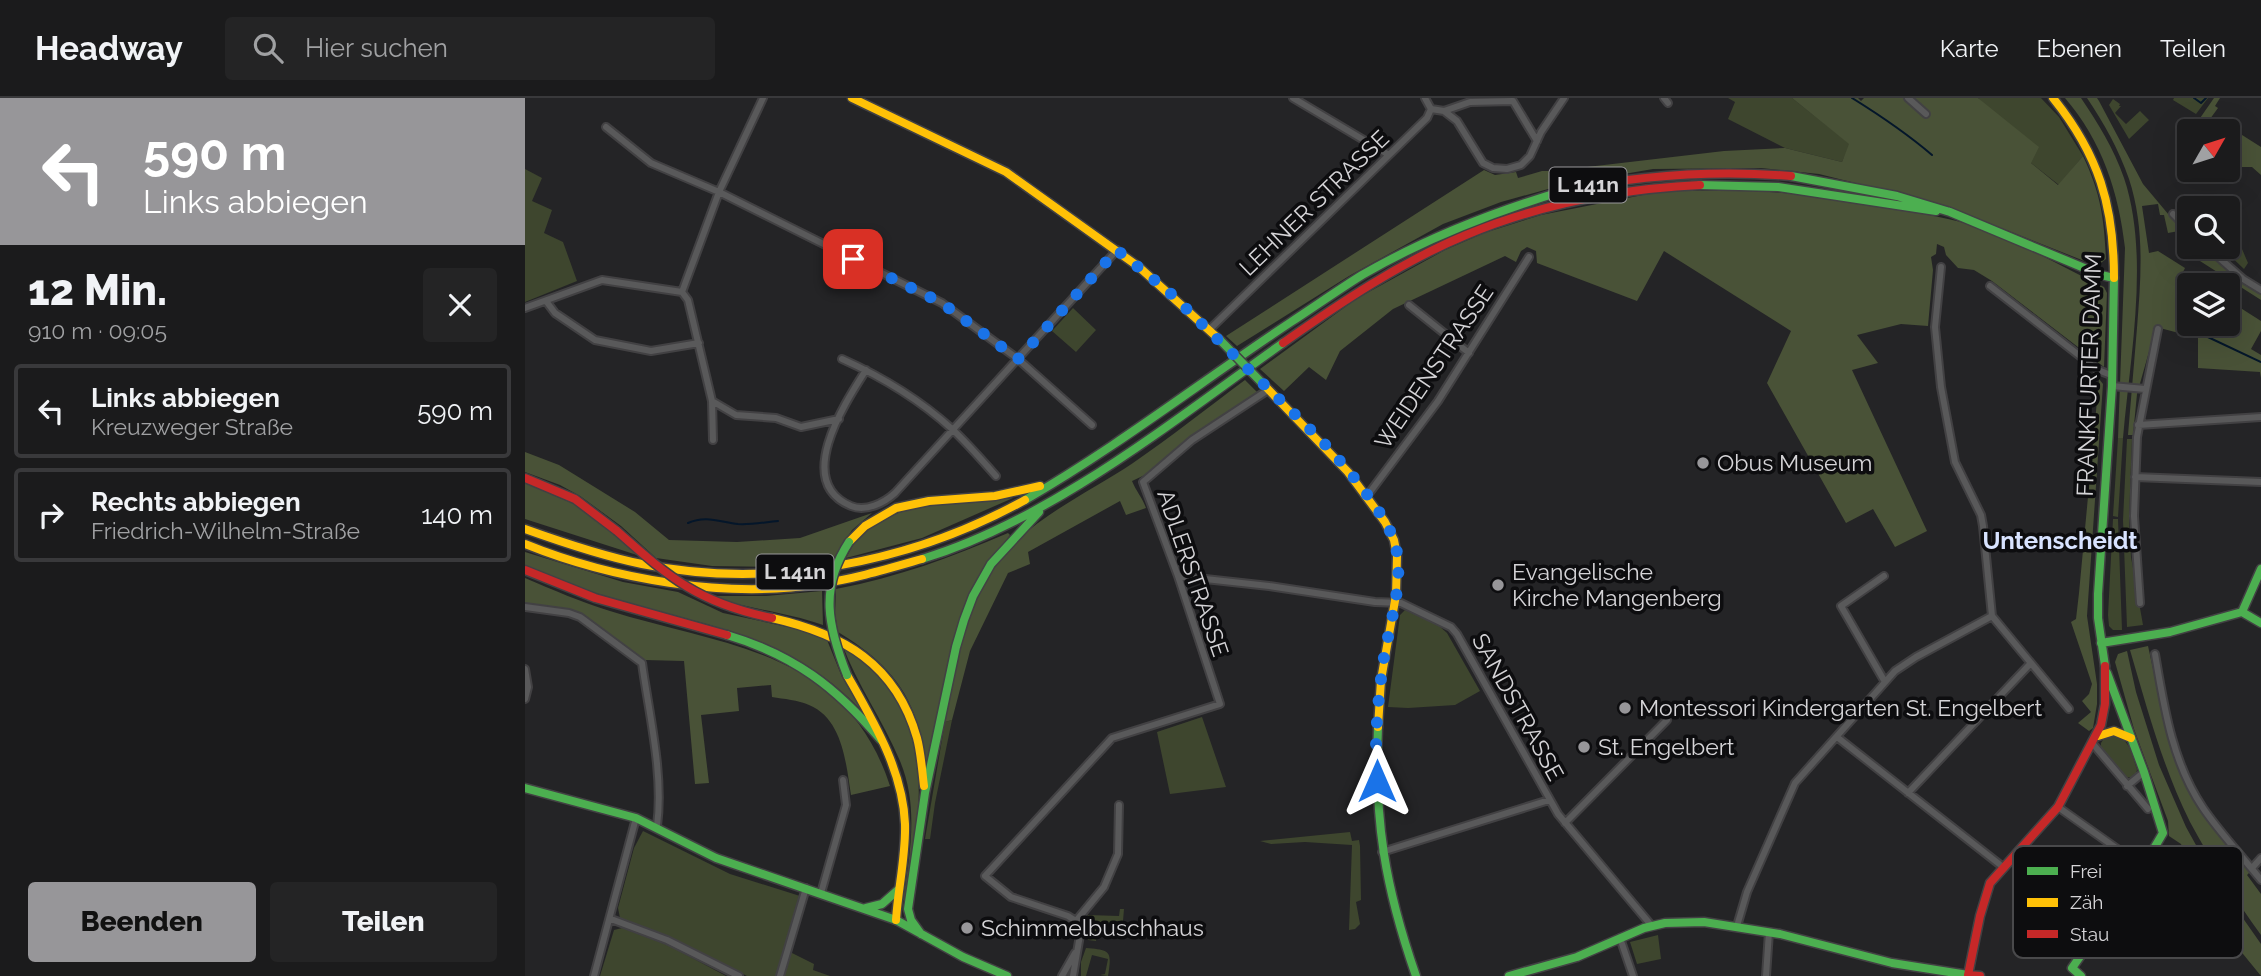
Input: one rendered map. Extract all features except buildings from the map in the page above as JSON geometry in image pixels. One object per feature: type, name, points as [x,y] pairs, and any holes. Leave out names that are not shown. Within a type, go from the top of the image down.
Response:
[{"type":"main road","points":[[852,98],[1006,172],[1117,250],[1167,290],[1221,341],[1336,457],[1386,523],[1398,554],[1397,603],[1379,696],[1375,767],[1382,852],[1394,910],[1416,976]]},
{"type":"main road","name":"FRANKFURTER DAMM","points":[[2053,98],[2079,132],[2101,176],[2111,215],[2114,278],[2112,386],[2098,594],[2105,668]]},
{"type":"main road","name":"L 141n","points":[[525,529],[566,545],[647,566],[730,574],[825,570],[880,558],[953,534],[1006,510],[1053,482],[1361,276],[1403,252],[1486,214],[1535,198],[1635,177],[1687,173],[1786,175],[1882,192],[1923,201],[2114,278]]},
{"type":"main road","name":"L 141n","points":[[525,544],[572,561],[662,582],[737,589],[781,589],[855,578],[924,559],[966,543],[1049,503],[1106,469],[1351,296],[1425,254],[1474,231],[1521,215],[1597,195],[1695,185],[1780,187],[1950,212]]},
{"type":"main road","points":[[525,478],[575,499],[675,581],[702,599],[728,609],[792,621],[827,633],[860,651],[899,695],[913,726],[920,752],[925,793]]},
{"type":"main road","points":[[896,920],[904,817],[897,782],[881,740],[847,676],[834,642],[828,605],[838,559],[849,541],[888,510],[909,503],[1009,495],[1053,482]]},
{"type":"main road","points":[[921,934],[911,920],[908,909],[925,793],[956,647],[973,596],[998,555],[1049,503]]},
{"type":"main road","points":[[2242,612],[2261,569]]},
{"type":"main road","points":[[525,570],[582,594],[732,637],[784,657],[835,690],[881,740]]},
{"type":"main road","points":[[2101,643],[2146,637],[2242,612],[2261,623]]},
{"type":"main road","points":[[2022,846],[2058,807],[2098,736],[2105,705],[2105,668]]},
{"type":"main road","points":[[2105,668],[2144,772],[2162,833],[2156,846]]},
{"type":"main road","points":[[2098,736],[2114,731],[2131,738]]},
{"type":"main road","points":[[525,788],[636,818],[716,858],[896,920],[963,957],[1007,976]]},
{"type":"main road","points":[[1968,975],[1986,892],[1990,883],[2013,856]]},
{"type":"main road","points":[[866,908],[883,904],[899,889]]},
{"type":"main road","points":[[896,920],[908,909]]},
{"type":"main road","points":[[1509,976],[1584,954],[1651,925],[1699,922],[1769,932],[1931,974],[1980,976]]},
{"type":"main road","points":[[2064,976],[2079,958]]},
{"type":"main road","points":[[2072,968],[2081,976]]},
{"type":"street","points":[[682,292],[719,192],[763,98]]},
{"type":"street","points":[[1293,98],[1389,155]]},
{"type":"street","points":[[1425,98],[1431,109],[1444,111],[1470,102],[1513,101],[1537,141]]},
{"type":"street","points":[[1444,111],[1461,125],[1483,163],[1507,169],[1521,165],[1532,154],[1537,141],[1564,98]]},
{"type":"street","points":[[1908,98],[1926,114]]},
{"type":"street","name":"LEHNER STRASSE","points":[[1209,330],[1427,118],[1431,109]]},
{"type":"street","points":[[605,127],[650,163],[719,192],[942,303],[1018,359],[1092,425]]},
{"type":"street","points":[[2173,214],[2177,218]]},
{"type":"street","points":[[866,370],[846,401],[825,455],[823,468],[826,483],[834,494],[844,502],[863,508],[889,498],[1117,250]]},
{"type":"street","name":"WEIDENSTRASSE","points":[[1367,496],[1438,401],[1529,257]]},
{"type":"street","points":[[2220,259],[2243,279],[2261,290]]},
{"type":"street","points":[[1941,267],[1935,327],[1941,387],[1955,462],[1981,516],[1992,616],[2069,709]]},
{"type":"street","points":[[525,308],[602,281],[682,292],[688,300],[712,401],[713,440]]},
{"type":"street","points":[[1990,286],[2098,370],[2111,376]]},
{"type":"street","points":[[546,301],[555,313],[595,340],[651,351],[699,343]]},
{"type":"street","points":[[1409,305],[1469,353]]},
{"type":"street","points":[[2140,603],[2134,537],[2135,477],[2139,425],[2158,328]]},
{"type":"street","points":[[842,359],[866,370],[911,398],[952,429],[996,476]]},
{"type":"street","points":[[2112,386],[2145,389]]},
{"type":"street","name":"ADLERSTRASSE","points":[[1076,921],[1011,897],[985,876],[1112,738],[1220,704],[1178,576],[1143,482],[1192,440],[1267,388]]},
{"type":"street","points":[[712,401],[736,415],[776,418],[801,427],[839,418]]},
{"type":"street","points":[[2139,425],[2261,417]]},
{"type":"street","points":[[2135,477],[2261,482]]},
{"type":"street","name":"SANDSTRASSE","points":[[1178,576],[1397,603],[1454,630],[1549,800],[1565,823],[1651,925]]},
{"type":"street","points":[[1884,576],[1841,606],[1885,682]]},
{"type":"street","points":[[525,607],[580,617],[642,663],[659,801],[657,827]]},
{"type":"street","points":[[1737,926],[1747,892],[1790,790],[1901,666],[1992,616]]},
{"type":"street","points":[[2155,654],[2164,706],[2181,764],[2202,807],[2234,846]]},
{"type":"street","points":[[1909,793],[2030,664]]},
{"type":"street","points":[[525,669],[525,699]]},
{"type":"street","name":"SANDSTRASSE","points":[[1565,823],[1667,720]]},
{"type":"street","points":[[1837,737],[2003,867]]},
{"type":"street","points":[[2093,744],[2148,809]]},
{"type":"street","points":[[2127,786],[2144,772]]},
{"type":"street","points":[[821,892],[846,805],[843,780]]},
{"type":"street","points":[[1382,852],[1549,800]]},
{"type":"street","points":[[1073,976],[1080,935],[1076,921],[1104,887],[1118,854],[1119,805]]},
{"type":"street","points":[[2058,807],[2113,846]]},
{"type":"street","points":[[594,976],[636,818]]},
{"type":"street","points":[[2243,857],[2261,880]]},
{"type":"street","points":[[2252,868],[2261,858]]},
{"type":"street","points":[[780,976],[806,888]]},
{"type":"street","points":[[611,919],[667,940],[739,976]]},
{"type":"street","points":[[1766,976],[1769,932]]},
{"type":"street","points":[[1620,938],[1633,976]]},
{"type":"street","points":[[1062,976],[1076,952]]},
{"type":"green space","points":[[1728,98],[1792,98],[1850,144],[1842,162],[1785,148],[1728,119],[1735,102]]},
{"type":"green space","points":[[1792,98],[1858,98],[1861,101],[1864,98],[1978,98],[2039,147],[2031,163],[2058,185],[2083,156],[2101,206],[2106,259],[2097,266],[1940,204],[1819,174],[1761,168],[1653,169],[1566,184],[1501,202],[1443,224],[1349,276],[1237,346],[1226,336],[1484,170],[1495,175],[1516,172],[1518,178],[1542,171],[1585,171],[1587,167],[1724,151],[1785,148],[1842,162],[1849,144]]},
{"type":"green space","points":[[1978,98],[2041,98],[2059,117],[2083,156],[2059,185],[2031,163]]},
{"type":"green space","points":[[2065,98],[2081,98],[2099,127],[2120,167],[2132,208],[2136,240],[2136,306],[2123,438],[2118,438],[2125,248],[2122,228],[2107,168],[2089,132]]},
{"type":"green space","points":[[2087,98],[2097,98],[2143,184],[2177,225],[2177,231],[2168,233],[2158,204],[2142,206],[2149,253],[2158,251],[2185,268],[2185,273],[2177,273],[2177,332],[2156,327],[2137,394],[2133,435],[2128,435],[2140,290],[2140,234],[2129,179],[2105,127]]},
{"type":"green space","points":[[2208,98],[2196,114],[2173,100]]},
{"type":"green space","points":[[2214,98],[2220,98],[2215,106],[2218,108],[2210,119],[2199,119]]},
{"type":"green space","points":[[2113,99],[2121,106],[2115,113],[2126,124],[2140,111],[2149,120],[2129,139],[2109,105]]},
{"type":"green space","points":[[2240,134],[2261,147],[2261,175],[2252,167],[2240,167]]},
{"type":"green space","points":[[525,169],[542,178],[532,201],[552,210],[544,233],[563,242],[577,281],[525,302]]},
{"type":"green space","points":[[1663,191],[1753,191],[1826,197],[1924,214],[1988,231],[2104,287],[2107,293],[2104,367],[1992,281],[1974,270],[1958,268],[1946,255],[1944,247],[1937,244],[1936,254],[1931,257],[1933,270],[1928,326],[1901,324],[1857,335],[1878,363],[1852,370],[1927,531],[1895,547],[1873,509],[1846,523],[1767,383],[1791,331],[1664,251],[1637,301],[1537,263],[1536,251],[1527,247],[1521,251],[1516,262],[1505,256],[1393,309],[1340,351],[1326,380],[1309,367],[1284,391],[1260,369],[1356,299],[1445,250],[1484,233],[1541,215]]},
{"type":"green space","points":[[2240,244],[2248,263],[2244,269],[2234,259],[2240,259]]},
{"type":"green space","points":[[2197,259],[2215,259],[2232,273],[2219,273]]},
{"type":"green space","points":[[2240,280],[2261,293],[2261,300],[2240,287]]},
{"type":"green space","points":[[1073,308],[1096,330],[1076,352],[1052,331]]},
{"type":"green space","points":[[2240,308],[2261,321],[2261,331],[2251,349],[2261,355],[2261,378],[2260,372],[2198,368],[2198,338],[2190,336],[2240,336]]},
{"type":"green space","points":[[2099,379],[2103,384],[2087,616],[2097,684],[2097,704],[2093,728],[2089,731],[2078,723],[2091,712],[2082,701],[2089,694],[2092,684],[2071,622],[2076,619],[2079,593]]},
{"type":"green space","points":[[1245,380],[1257,392],[1192,437],[1147,474],[1132,481],[1146,508],[1126,515],[1120,501],[1028,552],[1030,564],[1008,573],[970,651],[952,720],[945,722],[961,646],[972,609],[989,574],[1002,556],[1018,539],[1055,511],[1133,463]]},
{"type":"green space","points":[[2118,438],[2123,438],[2118,517],[2113,516]]},
{"type":"green space","points":[[2127,439],[2132,439],[2129,520],[2131,557],[2143,625],[2127,627],[2123,520]]},
{"type":"green space","points":[[525,452],[559,465],[635,512],[669,540],[737,542],[800,538],[872,513],[852,530],[831,562],[776,567],[712,566],[656,558],[621,526],[580,496],[525,472]]},
{"type":"green space","points":[[525,483],[574,504],[637,555],[525,519]]},
{"type":"green space","points":[[1013,498],[922,538],[846,558],[853,545],[874,524],[909,508]]},
{"type":"green space","points":[[2113,519],[2118,519],[2122,630],[2113,630],[2109,626],[2108,615]]},
{"type":"green space","points":[[1008,533],[1010,535],[983,571],[928,767],[914,714],[901,688],[873,657],[838,632],[835,613],[836,589],[923,566]]},
{"type":"green space","points":[[525,552],[623,582],[678,592],[723,613],[825,635],[842,677],[863,712],[836,686],[808,666],[778,650],[716,627],[615,599],[558,579],[525,566]]},
{"type":"green space","points":[[525,578],[610,611],[738,646],[777,661],[813,680],[844,706],[870,741],[890,786],[851,795],[841,744],[829,721],[809,705],[772,697],[771,685],[737,688],[739,711],[701,715],[709,783],[695,784],[684,661],[645,660],[581,615],[525,604]]},
{"type":"green space","points":[[822,591],[823,625],[710,596],[766,596]]},
{"type":"green space","points":[[1405,610],[1438,625],[1447,633],[1480,691],[1455,705],[1388,707],[1400,615]]},
{"type":"green space","points":[[842,644],[890,688],[907,719],[914,744],[919,797],[914,851],[905,901],[911,830],[906,778]]},
{"type":"green space","points":[[2148,646],[2164,719],[2181,773],[2202,812],[2228,846],[2203,846],[2190,822],[2156,738],[2130,650]]},
{"type":"green space","points":[[2127,651],[2136,692],[2159,765],[2197,846],[2182,846],[2169,836],[2168,821],[2134,729],[2115,662],[2118,654]]},
{"type":"green space","points":[[1202,717],[1226,787],[1170,794],[1157,732]]},
{"type":"green space","points":[[952,720],[930,839],[925,839],[945,722]]},
{"type":"green space","points":[[2114,734],[2124,740],[2132,753],[2137,769],[2131,777],[2125,777],[2101,748],[2105,737]]},
{"type":"green space","points":[[643,831],[730,874],[800,896],[777,976],[747,976],[668,936],[620,918],[618,908],[634,848]]},
{"type":"green space","points":[[1350,832],[1352,841],[1359,840],[1360,846],[1361,900],[1356,902],[1360,924],[1349,930],[1352,845],[1305,842],[1271,844],[1260,841]]},
{"type":"green space","points":[[2243,864],[2250,872],[2247,875],[2261,894],[2261,935],[2243,909]]},
{"type":"green space","points":[[1120,909],[1124,909],[1123,921],[1112,921],[1097,932],[1096,941],[1088,940],[1085,922],[1088,915],[1119,916]]},
{"type":"green space","points":[[2243,918],[2261,944],[2261,976],[2243,954]]},
{"type":"green space","points":[[622,928],[670,946],[726,976],[600,976],[614,930]]},
{"type":"green space","points":[[1658,935],[1661,959],[1637,964],[1630,942]]},
{"type":"green space","points":[[1086,948],[1108,953],[1110,961],[1108,976],[1100,975],[1105,974],[1108,959],[1092,955],[1086,976],[1081,976],[1081,962]]},
{"type":"green space","points":[[790,952],[814,964],[813,970],[830,976],[783,976]]},
{"type":"waterway","points":[[1852,98],[1932,155]]},
{"type":"waterway","points":[[2194,98],[2201,103],[2206,98]]},
{"type":"waterway","points":[[2206,336],[2261,362]]},
{"type":"waterway","points":[[688,523],[707,519],[743,524],[778,521]]},
{"type":"traffic: fast","points":[[1791,176],[1897,196],[1950,212]]},
{"type":"traffic: fast","points":[[1700,185],[1778,187],[1936,211]]},
{"type":"traffic: fast","points":[[1025,500],[1126,436],[1362,275],[1460,227],[1563,191]]},
{"type":"traffic: fast","points":[[1950,212],[2114,278],[2112,386],[2098,594],[2098,618],[2105,666]]},
{"type":"traffic: fast","points":[[1221,341],[1265,386]]},
{"type":"traffic: fast","points":[[922,559],[970,542],[1064,494],[1155,435],[1283,343]]},
{"type":"traffic: fast","points":[[921,934],[911,920],[908,909],[925,793],[956,647],[973,596],[991,564],[1039,512]]},
{"type":"traffic: fast","points":[[847,675],[831,624],[830,592],[833,575],[849,542]]},
{"type":"traffic: fast","points":[[2242,612],[2261,569]]},
{"type":"traffic: fast","points":[[2101,643],[2170,632],[2242,612],[2261,623]]},
{"type":"traffic: fast","points":[[727,635],[773,652],[812,675],[847,704],[881,740]]},
{"type":"traffic: fast","points":[[2107,673],[2144,772],[2163,833],[2155,846]]},
{"type":"traffic: fast","points":[[1378,727],[1378,793],[1384,853],[1396,913],[1416,976]]},
{"type":"traffic: fast","points":[[525,788],[636,818],[716,858],[896,920],[963,957],[1007,976]]},
{"type":"traffic: fast","points":[[866,908],[882,904],[899,889]]},
{"type":"traffic: fast","points":[[1509,976],[1577,957],[1644,928],[1665,923],[1704,922],[1780,934],[1892,963],[1968,975]]},
{"type":"traffic: fast","points":[[2079,958],[2072,968],[2081,976]]},
{"type":"traffic: slow","points":[[852,98],[1006,172],[1139,267],[1221,341]]},
{"type":"traffic: slow","points":[[2053,98],[2082,140],[2101,182],[2111,228],[2114,278]]},
{"type":"traffic: slow","points":[[1265,386],[1348,472],[1385,522],[1394,540],[1397,556],[1396,595],[1381,680],[1378,727]]},
{"type":"traffic: slow","points":[[849,542],[865,526],[896,508],[929,501],[995,496],[1040,486]]},
{"type":"traffic: slow","points":[[525,529],[583,549],[642,564],[740,574],[790,572],[888,555],[981,522],[1025,500]]},
{"type":"traffic: slow","points":[[525,544],[631,576],[669,583],[745,589],[831,582],[922,559]]},
{"type":"traffic: slow","points":[[772,618],[822,633],[844,643],[881,672],[908,712],[917,738],[924,786]]},
{"type":"traffic: slow","points":[[847,675],[885,746],[899,784],[905,824],[896,920]]},
{"type":"traffic: slow","points":[[2098,736],[2114,731],[2131,738]]},
{"type":"traffic: jam","points":[[1563,191],[1677,175],[1791,176]]},
{"type":"traffic: jam","points":[[1283,343],[1395,270],[1494,224],[1551,207],[1610,194],[1700,185]]},
{"type":"traffic: jam","points":[[525,478],[575,499],[617,531]]},
{"type":"traffic: jam","points":[[617,531],[687,587],[725,605],[772,618]]},
{"type":"traffic: jam","points":[[525,570],[595,598],[727,635]]},
{"type":"traffic: jam","points":[[2023,846],[2058,807],[2101,725],[2105,704],[2105,666]]},
{"type":"traffic: jam","points":[[1980,976],[1968,975],[1980,916],[1990,883],[2013,857]]},
{"type":"place","name":"Obus Museum","points":[[1703,463]]},
{"type":"place","name":"Evangelische Kirche Mangenberg","points":[[1498,585]]},
{"type":"place","name":"Montessori Kindergarten St. Engelbert","points":[[1625,708]]},
{"type":"place","name":"St. Engelbert","points":[[1584,747]]},
{"type":"place","name":"Schimmelbuschhaus","points":[[967,928]]},
{"type":"district","name":"Untenscheidt","points":[[2060,541]]},
{"type":"route","points":[[853,259],[942,303],[1018,359],[1117,250],[1167,290],[1318,437],[1353,477],[1386,523],[1398,554],[1397,587],[1379,696],[1375,767],[1377,781]]}]
